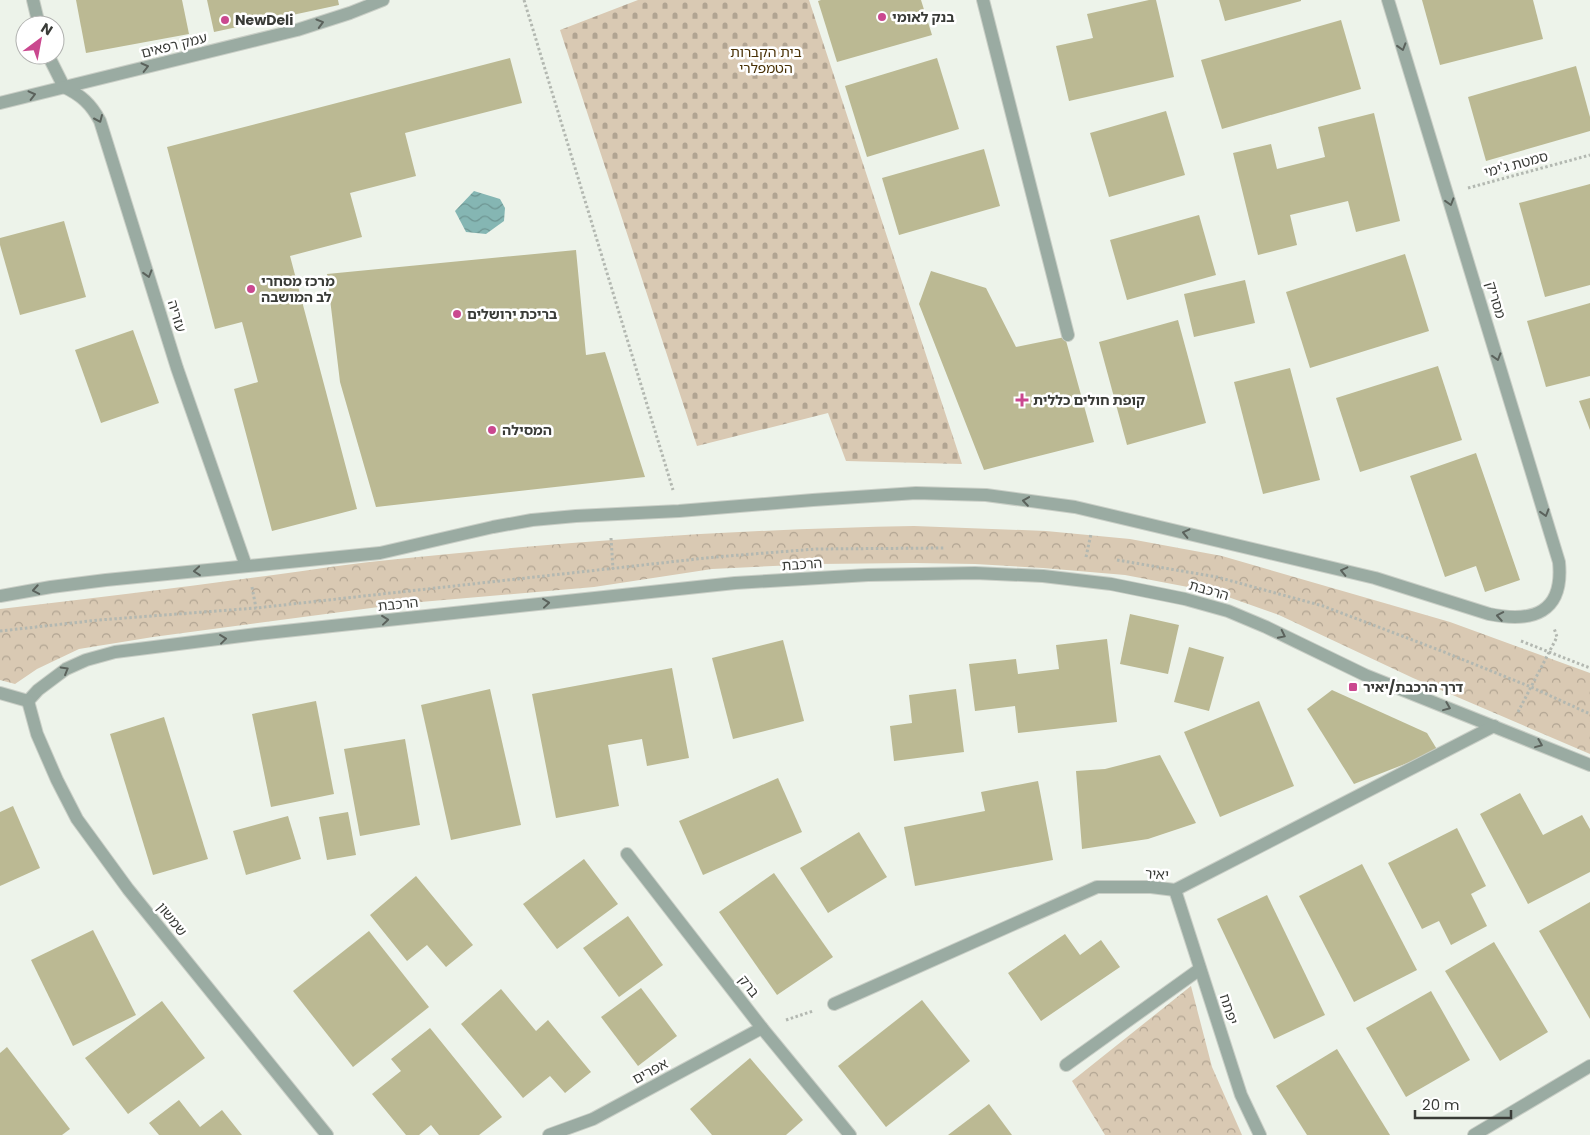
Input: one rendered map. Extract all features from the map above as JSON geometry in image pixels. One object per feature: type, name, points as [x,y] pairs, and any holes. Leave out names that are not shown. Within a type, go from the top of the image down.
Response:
[{"type":"street","points":[[33,0],[37,15]]},
{"type":"street","points":[[983,0],[1068,335]]},
{"type":"street","name":"מסריק","points":[[1388,0],[1559,562],[1560,576],[1558,589],[1554,599],[1546,608]]},
{"type":"street","name":"עמק רפאים","points":[[0,103],[297,30],[350,14],[374,2]]},
{"type":"street","points":[[53,65],[64,87]]},
{"type":"street","name":"עזריה","points":[[64,87],[85,99],[94,108],[100,121],[190,404],[246,566]]},
{"type":"street","points":[[0,596],[106,580],[380,553],[532,520],[679,512],[813,500],[916,494],[986,495],[1075,507],[1375,578],[1489,614],[1520,618],[1546,608]]},
{"type":"street","name":"הרכבת","points":[[28,701],[38,690],[66,669],[86,660],[115,652],[257,634],[575,599],[754,582],[868,575],[974,573],[1043,576],[1111,584],[1185,598],[1238,615],[1365,675],[1590,765]]},
{"type":"street","points":[[0,693],[28,701]]},
{"type":"street","name":"שמשון","points":[[28,701],[37,734],[57,780],[78,819],[128,890],[327,1135]]},
{"type":"street","name":"יאיר","points":[[834,1004],[1097,887],[1151,887],[1175,890],[1494,726]]},
{"type":"street","name":"ברק","points":[[627,854],[762,1028],[850,1135]]},
{"type":"street","name":"יפתח","points":[[1175,890],[1241,1095],[1260,1135]]},
{"type":"street","points":[[1066,1065],[1200,969]]},
{"type":"street","name":"אפרים","points":[[549,1135],[593,1119],[762,1028]]},
{"type":"street","points":[[1474,1135],[1590,1066]]},
{"type":"path","points":[[524,0],[679,512]]},
{"type":"path","name":"סמטת ג'ימי","points":[[1447,194],[1590,155]]},
{"type":"path","points":[[1081,581],[1096,512]]},
{"type":"path","points":[[609,515],[613,574]]},
{"type":"path","points":[[246,566],[256,608],[257,634]]},
{"type":"path","points":[[1508,732],[1557,637],[1546,608]]},
{"type":"path","points":[[762,1028],[834,1004]]},
{"type":"green space","name":"בית הקברות הטמפלרי","points":[[638,0],[809,0],[962,464],[846,461],[828,413],[697,446],[560,30]]},
{"type":"green space","points":[[914,526],[1046,531],[1130,539],[1222,556],[1450,622],[1590,673],[1590,754],[1413,678],[1279,615],[1214,592],[1125,575],[975,564],[817,564],[712,569],[594,587],[409,603],[153,637],[79,649],[37,669],[15,684],[0,680],[0,609],[365,562],[527,547],[720,533]]},
{"type":"green space","points":[[1191,986],[1212,1067],[1242,1135],[1105,1135],[1072,1081]]},
{"type":"water","points":[[474,191],[500,199],[505,208],[504,221],[486,234],[466,232],[455,211]]},
{"type":"building","points":[[76,0],[182,0],[189,34],[86,53]]},
{"type":"building","points":[[207,0],[338,0],[339,5],[214,32]]},
{"type":"building","points":[[921,0],[932,35],[837,62],[818,1]]},
{"type":"building","points":[[1156,0],[1174,77],[1069,101],[1056,46],[1093,38],[1087,14]]},
{"type":"building","points":[[1219,0],[1301,0],[1301,1],[1225,21]]},
{"type":"building","points":[[1422,0],[1533,0],[1543,39],[1440,65]]},
{"type":"building","points":[[1341,20],[1361,89],[1222,129],[1201,60]]},
{"type":"building","name":"מרכז מסחרי לב המושבה","points":[[510,58],[522,103],[405,133],[416,176],[350,193],[362,237],[290,256],[357,509],[272,531],[234,389],[258,382],[242,322],[215,329],[167,147]]},
{"type":"building","points":[[937,58],[959,129],[867,157],[845,86]]},
{"type":"building","points":[[1576,66],[1590,117],[1590,131],[1486,161],[1468,97]]},
{"type":"building","points":[[1166,111],[1185,175],[1109,197],[1090,133]]},
{"type":"building","points":[[1374,113],[1400,221],[1356,232],[1348,201],[1290,215],[1297,245],[1258,255],[1233,153],[1271,144],[1277,169],[1325,157],[1318,127]]},
{"type":"building","points":[[984,149],[1000,206],[899,235],[882,178]]},
{"type":"building","points":[[1590,184],[1590,285],[1545,297],[1519,203]]},
{"type":"building","points":[[1199,215],[1216,275],[1127,300],[1110,240]]},
{"type":"building","points":[[64,221],[86,297],[20,315],[0,245],[0,238]]},
{"type":"building","points":[[576,250],[586,355],[605,352],[645,477],[376,507],[340,382],[327,274]]},
{"type":"building","points":[[1405,254],[1429,331],[1310,368],[1286,292]]},
{"type":"building","points":[[931,271],[986,288],[1016,347],[1065,337],[1094,442],[984,470],[919,304]]},
{"type":"building","points":[[1245,280],[1255,323],[1194,337],[1184,294]]},
{"type":"building","points":[[1590,303],[1590,376],[1546,387],[1527,321]]},
{"type":"building","points":[[1178,320],[1206,423],[1127,445],[1099,342]]},
{"type":"building","points":[[133,330],[159,403],[101,423],[75,350]]},
{"type":"building","points":[[1438,366],[1462,440],[1360,472],[1336,398]]},
{"type":"building","points":[[1290,368],[1320,480],[1263,494],[1234,382]]},
{"type":"building","points":[[1590,398],[1590,430],[1579,401]]},
{"type":"building","points":[[1476,453],[1520,580],[1485,592],[1476,566],[1445,577],[1410,476]]},
{"type":"building","points":[[1130,614],[1179,625],[1168,674],[1120,664]]},
{"type":"building","points":[[1107,639],[1117,722],[1018,733],[1015,706],[975,711],[969,664],[1016,659],[1018,674],[1059,669],[1056,645]]},
{"type":"building","points":[[783,640],[804,721],[733,739],[712,658]]},
{"type":"building","points":[[1189,647],[1224,657],[1209,711],[1174,702]]},
{"type":"building","points":[[672,668],[689,758],[647,766],[642,739],[608,745],[619,806],[556,818],[532,694]]},
{"type":"building","points":[[490,689],[521,825],[451,840],[421,705]]},
{"type":"building","points":[[956,689],[964,752],[894,761],[890,726],[912,723],[909,695]]},
{"type":"building","points":[[1332,690],[1427,733],[1438,751],[1354,784],[1307,709]]},
{"type":"building","points":[[316,701],[334,794],[271,807],[252,714]]},
{"type":"building","points":[[1259,701],[1294,786],[1220,817],[1184,732]]},
{"type":"building","points":[[164,717],[208,859],[153,875],[110,734]]},
{"type":"building","points":[[405,739],[420,825],[360,836],[344,749]]},
{"type":"building","points":[[1160,755],[1196,823],[1148,839],[1082,849],[1076,771],[1105,769]]},
{"type":"building","points":[[778,778],[802,832],[703,875],[679,821]]},
{"type":"building","points":[[1038,781],[1053,860],[915,886],[904,827],[985,811],[981,792]]},
{"type":"building","points":[[1520,793],[1543,835],[1582,815],[1590,829],[1590,872],[1528,904],[1480,814]]},
{"type":"building","points":[[13,806],[40,868],[0,886],[0,812]]},
{"type":"building","points":[[348,812],[356,855],[327,860],[319,817]]},
{"type":"building","points":[[288,816],[301,859],[246,875],[233,831]]},
{"type":"building","points":[[1457,828],[1486,886],[1471,894],[1487,926],[1451,945],[1439,921],[1422,929],[1388,863]]},
{"type":"building","points":[[859,832],[887,877],[828,913],[800,868]]},
{"type":"building","points":[[584,859],[618,904],[557,949],[523,904]]},
{"type":"building","points":[[1362,864],[1417,970],[1354,1002],[1299,896]]},
{"type":"building","points":[[774,873],[833,957],[777,995],[719,912]]},
{"type":"building","points":[[416,876],[473,945],[446,967],[427,945],[407,961],[370,915]]},
{"type":"building","points":[[1267,895],[1325,1015],[1274,1039],[1217,919]]},
{"type":"building","points":[[1590,902],[1590,1019],[1539,931]]},
{"type":"building","points":[[628,916],[663,965],[619,997],[583,948]]},
{"type":"building","points":[[93,930],[136,1015],[73,1046],[31,960]]},
{"type":"building","points":[[369,931],[429,1007],[353,1067],[293,991]]},
{"type":"building","points":[[1065,934],[1080,955],[1101,940],[1120,967],[1041,1021],[1008,973]]},
{"type":"building","points":[[1494,942],[1548,1032],[1500,1061],[1445,971]]},
{"type":"building","points":[[641,988],[677,1036],[638,1066],[601,1017]]},
{"type":"building","points":[[501,989],[536,1031],[548,1020],[591,1072],[565,1093],[550,1076],[523,1098],[461,1024]]},
{"type":"building","points":[[1431,991],[1470,1060],[1406,1097],[1366,1028]]},
{"type":"building","points":[[922,1000],[970,1061],[886,1127],[838,1066]]},
{"type":"building","points":[[162,1001],[205,1058],[128,1114],[85,1058]]},
{"type":"building","points":[[430,1028],[502,1117],[479,1135],[439,1135],[431,1125],[419,1135],[406,1135],[372,1094],[401,1071],[391,1059]]},
{"type":"building","points":[[7,1047],[70,1129],[62,1135],[0,1135],[0,1053]]},
{"type":"building","points":[[1337,1049],[1390,1135],[1307,1135],[1276,1086]]},
{"type":"building","points":[[750,1058],[803,1120],[786,1135],[712,1135],[690,1109]]},
{"type":"building","points":[[179,1100],[200,1127],[222,1110],[242,1135],[159,1135],[149,1123]]},
{"type":"building","points":[[989,1104],[1012,1135],[948,1135]]},
{"type":"place","name":"בנק לאומי","points":[[882,17]]},
{"type":"place","name":"NewDeli","points":[[225,20]]},
{"type":"place","name":"מרכז מסחרי לב המושבה","points":[[251,289]]},
{"type":"place","name":"בריכת ירושלים","points":[[457,314]]},
{"type":"place","name":"קופת חולים כללית","points":[[1022,400]]},
{"type":"place","name":"המסילה","points":[[492,430]]},
{"type":"place","name":"דרך הרכבת/יאיר","points":[[1353,687]]}]
